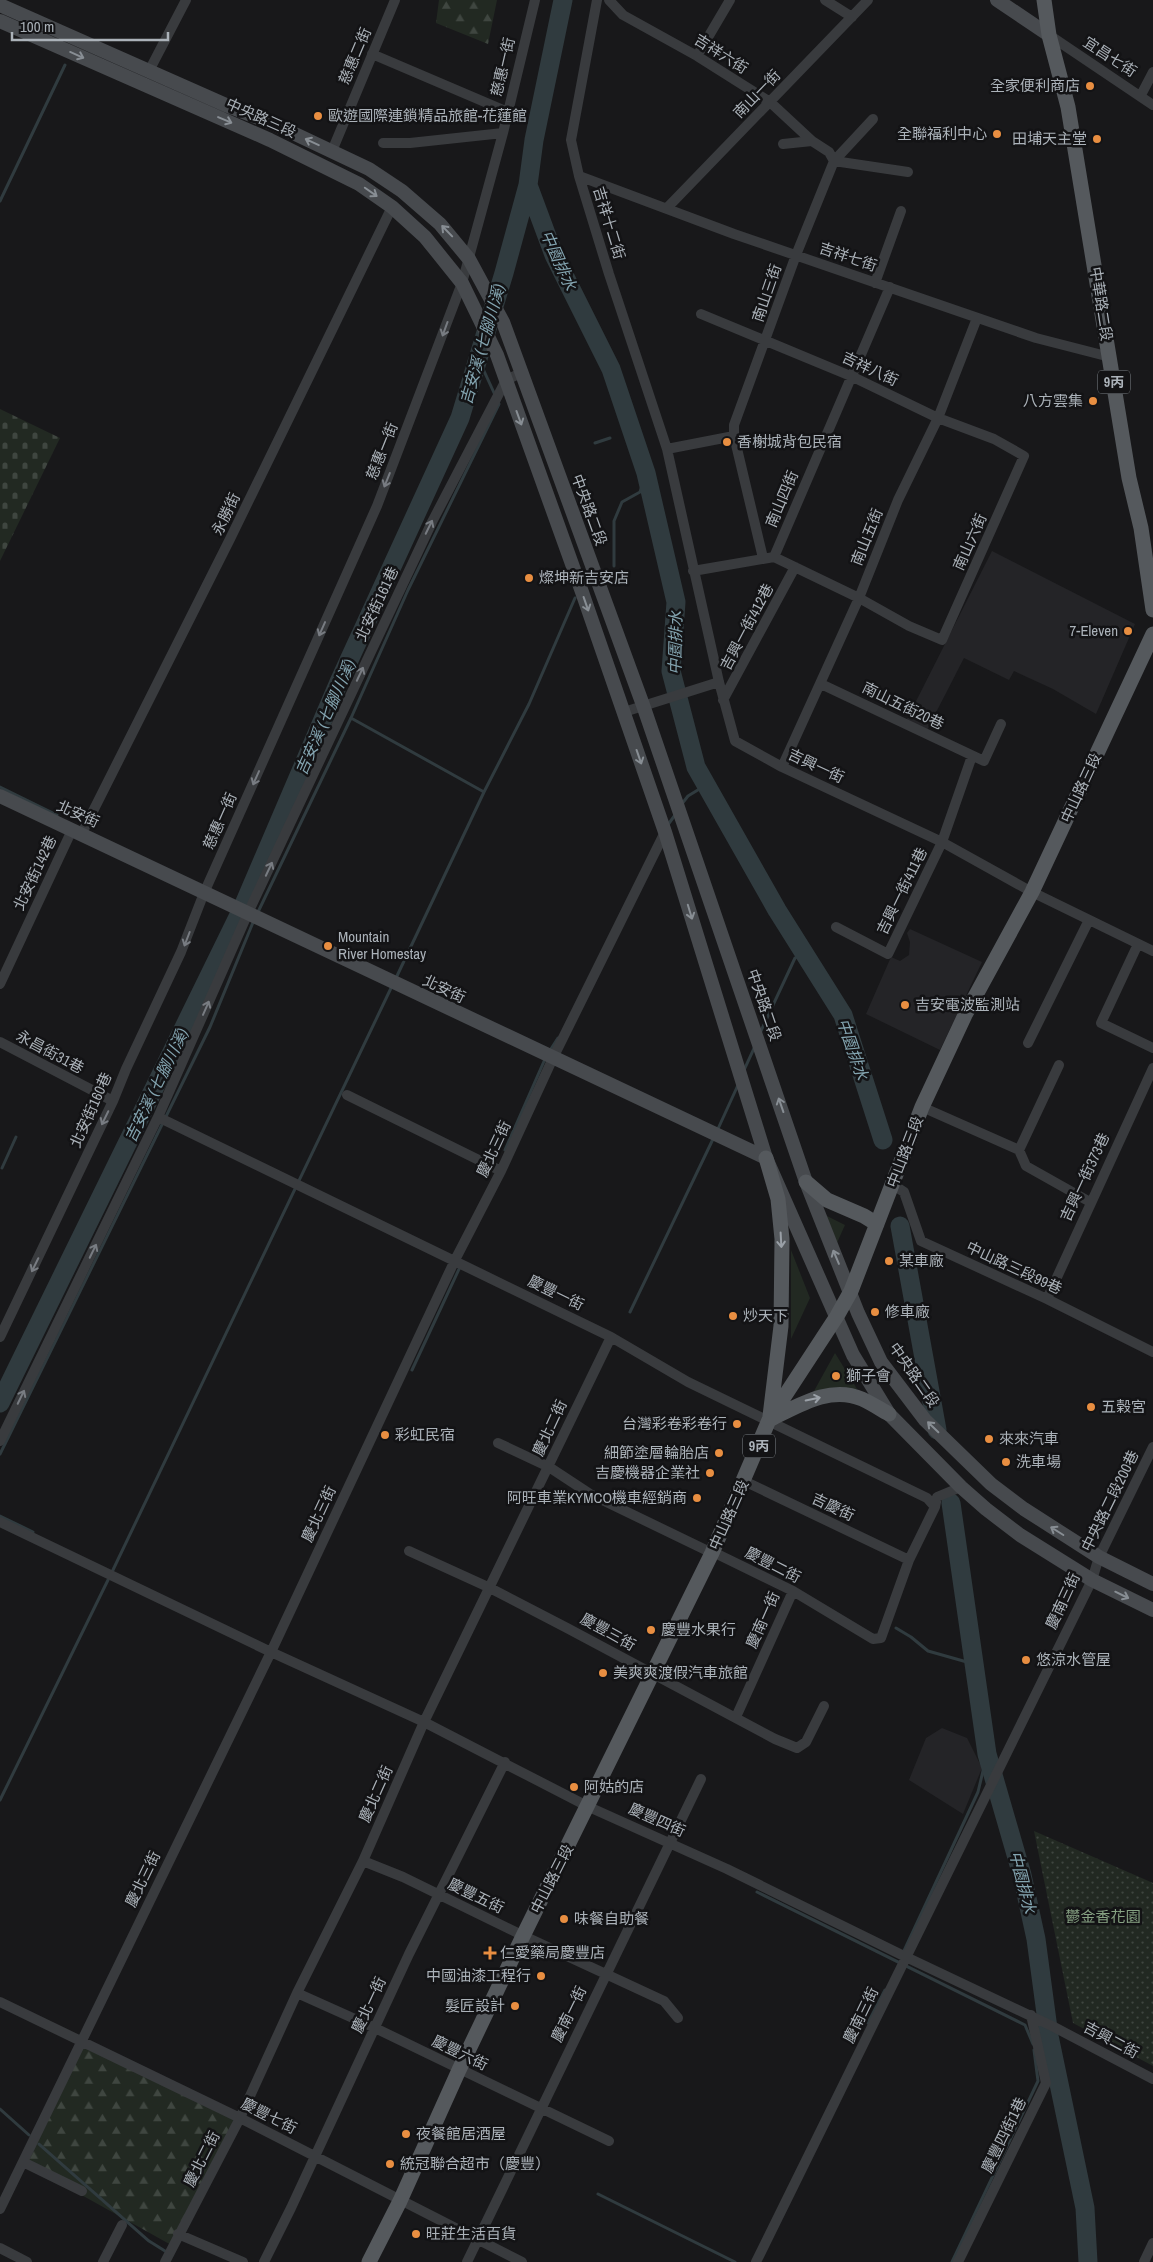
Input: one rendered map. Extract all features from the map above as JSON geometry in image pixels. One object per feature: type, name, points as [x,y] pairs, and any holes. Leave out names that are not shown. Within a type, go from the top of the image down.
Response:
[{"type":"main road","name":"中華路二段","points":[[1044,0],[1049,35],[1068,107],[1129,478],[1147,530],[1153,610]]},
{"type":"main road","name":"中山路三段","points":[[369,2262],[400,2201],[459,2070],[523,1936],[712,1553],[769,1420],[837,1316],[850,1291],[922,1107],[965,1015],[1032,892],[1153,634]]},
{"type":"main road","points":[[766,1158],[778,1199],[782,1239],[781,1326],[769,1420]]},
{"type":"main road","points":[[806,1182],[827,1200],[864,1216],[877,1224]]},
{"type":"main road","points":[[769,1420],[803,1402],[839,1394],[860,1398],[889,1414]]},
{"type":"street","points":[[148,71],[186,0]]},
{"type":"street","name":"慈惠二街","points":[[332,151],[395,0]]},
{"type":"street","name":"慈惠一街","points":[[209,896],[377,506],[462,283],[473,264],[535,0]]},
{"type":"street","name":"吉祥十二街","points":[[597,0],[571,140],[579,176],[609,274],[667,449]]},
{"type":"street","name":"吉祥六街","points":[[609,0],[624,15],[697,56],[770,102],[812,141],[829,152],[834,161]]},
{"type":"street","points":[[697,56],[730,0]]},
{"type":"street","points":[[825,0],[852,17]]},
{"type":"street","name":"南山一街","points":[[667,208],[868,0]]},
{"type":"street","points":[[997,0],[1049,35]]},
{"type":"street","name":"中央路三段","points":[[0,5],[148,71],[274,124],[369,169],[402,191],[440,224],[473,264],[503,322]]},
{"type":"street","name":"中央路三段","points":[[0,21],[310,158],[359,184],[392,207],[425,236],[462,283],[497,355]]},
{"type":"street","name":"宜昌七街","points":[[1049,35],[1153,105]]},
{"type":"street","points":[[372,54],[508,112]]},
{"type":"street","points":[[1142,96],[1153,72]]},
{"type":"street","points":[[834,161],[873,119]]},
{"type":"street","points":[[383,144],[503,133]]},
{"type":"street","points":[[783,144],[812,141]]},
{"type":"street","points":[[834,161],[908,172]]},
{"type":"street","name":"南山三街","points":[[734,436],[734,424],[796,255],[834,161]]},
{"type":"street","name":"吉祥七街","points":[[579,176],[734,234],[977,318],[1036,338],[1110,357]]},
{"type":"street","name":"永勝街","points":[[77,831],[230,539],[392,207]]},
{"type":"street","points":[[875,283],[901,211]]},
{"type":"street","name":"南山四街","points":[[774,558],[890,287]]},
{"type":"street","name":"吉祥八街","points":[[701,314],[853,377],[938,418],[994,440],[1024,456]]},
{"type":"street","name":"南山五街","points":[[782,767],[859,598],[898,500],[938,418],[977,318]]},
{"type":"street","name":"中央路二段","points":[[503,322],[643,705],[806,1182],[858,1313],[882,1362],[925,1420],[991,1484],[1095,1568],[1153,1610]]},
{"type":"street","name":"中央路二段","points":[[497,355],[665,832],[766,1158],[853,1355],[889,1414],[961,1487],[1020,1535],[1095,1568],[1153,1584]]},
{"type":"street","points":[[506,380],[521,373]]},
{"type":"street","name":"北安街161巷","points":[[0,1441],[158,1116],[242,911],[432,522],[506,380]]},
{"type":"street","points":[[667,449],[734,436],[763,558]]},
{"type":"street","name":"吉興一街","points":[[667,449],[717,683],[735,741],[782,767],[942,842],[1032,892],[1153,951]]},
{"type":"street","name":"南山六街","points":[[859,598],[909,626],[942,640],[1024,456]]},
{"type":"street","points":[[694,571],[763,558],[774,558],[859,598]]},
{"type":"street","name":"吉興一街412巷","points":[[723,700],[795,567]]},
{"type":"street","points":[[624,712],[717,683]]},
{"type":"street","name":"南山五街20巷","points":[[820,684],[972,756]]},
{"type":"street","points":[[942,842],[972,756],[984,761],[1001,724]]},
{"type":"street","name":"北安街","points":[[0,796],[766,1158]]},
{"type":"street","name":"北安街142巷","points":[[0,984],[77,831]]},
{"type":"street","name":"慶北三街","points":[[0,2209],[80,2041],[271,1652],[553,1058],[665,832]]},
{"type":"street","name":"吉興一街411巷","points":[[836,927],[888,954],[942,842]]},
{"type":"street","name":"北安街160巷","points":[[0,1337],[209,896]]},
{"type":"street","points":[[1028,1043],[1088,920]]},
{"type":"street","points":[[1138,944],[1101,1023],[1153,1048]]},
{"type":"street","name":"永昌街31巷","points":[[0,1042],[113,1102]]},
{"type":"street","points":[[1019,1150],[1059,1064]]},
{"type":"street","name":"吉興一街373巷","points":[[1047,1299],[1153,1068]]},
{"type":"street","points":[[347,1095],[501,1171]]},
{"type":"street","points":[[922,1107],[1019,1150],[1026,1166],[1090,1202]]},
{"type":"street","name":"慶豐一街","points":[[158,1116],[611,1337],[688,1382],[928,1498],[934,1507]]},
{"type":"street","name":"中山路三段99巷","points":[[892,1184],[904,1192],[921,1241],[1047,1299],[1153,1352]]},
{"type":"street","name":"慶北二街","points":[[165,2262],[240,2118],[297,1993],[363,1861],[424,1722],[488,1587],[611,1337]]},
{"type":"street","name":"慶豐二街","points":[[498,1442],[548,1466],[590,1494],[793,1591],[873,1639],[881,1638],[909,1560],[934,1507]]},
{"type":"street","name":"中央路二段200巷","points":[[1095,1568],[1153,1447]]},
{"type":"street","name":"吉慶街","points":[[744,1481],[909,1560]]},
{"type":"street","points":[[934,1507],[937,1497],[961,1487]]},
{"type":"street","name":"慶豐四街","points":[[0,1522],[271,1652],[424,1722],[505,1762],[588,1807],[669,1842],[906,1958],[1031,2016]]},
{"type":"street","name":"慶豐三街","points":[[409,1552],[488,1587],[775,1739],[797,1748],[806,1742],[824,1706]]},
{"type":"street","name":"慶南三街","points":[[756,2262],[1095,1568]]},
{"type":"street","name":"慶南一街","points":[[736,1717],[793,1591]]},
{"type":"street","name":"慶北一街","points":[[264,2262],[438,1894],[505,1762]]},
{"type":"street","name":"慶南一街","points":[[467,2262],[701,1779]]},
{"type":"street","name":"慶豐五街","points":[[363,1861],[438,1894],[523,1936],[664,2001],[678,2018]]},
{"type":"street","name":"慶豐六街","points":[[297,1993],[375,2028],[610,2141]]},
{"type":"street","name":"慶豐七街","points":[[0,2002],[240,2118],[522,2262]]},
{"type":"street","name":"吉興二街","points":[[1031,2016],[1153,2079]]},
{"type":"street","name":"慶豐四街1巷","points":[[958,2262],[1046,2083],[1031,2016]]},
{"type":"street","points":[[23,2162],[82,2191]]},
{"type":"street","points":[[103,2262],[122,2225]]},
{"type":"street","points":[[178,2234],[243,2262]]},
{"type":"street","points":[[1144,2262],[1153,2243]]},
{"type":"street","points":[[0,2248],[27,2262]]},
{"type":"shaded area","points":[[992,551],[1135,624],[1096,714],[1053,689],[1014,671],[1009,680],[964,658],[926,732],[906,721]]},
{"type":"shaded area","points":[[910,929],[982,962],[940,1050],[866,1014],[891,957],[900,961],[909,955],[910,942],[907,933]]},
{"type":"shaded area","points":[[942,1728],[967,1738],[982,1768],[963,1814],[909,1780],[926,1738]]},
{"type":"green space","points":[[439,0],[497,0],[488,44],[436,23]]},
{"type":"green space","points":[[0,409],[60,438],[0,561]]},
{"type":"green space","points":[[817,1211],[845,1225],[832,1254]]},
{"type":"green space","points":[[791,1250],[810,1298],[791,1339]]},
{"type":"green space","points":[[835,1353],[857,1389],[814,1391]]},
{"type":"green space","name":"鬱金香花園","points":[[1034,1831],[1153,1883],[1153,2066],[1073,2023]]},
{"type":"green space","points":[[79,2044],[234,2119],[173,2246],[26,2164]]},
{"type":"waterway","name":"吉安溪 (七腳川溪)","points":[[0,1403],[242,909],[339,682],[460,418],[504,273],[528,185],[534,140],[563,0]]},
{"type":"waterway","points":[[0,201],[65,65]]},
{"type":"waterway","name":"中園排水","points":[[528,185],[554,255],[611,369],[646,473],[676,602],[671,671],[696,767],[777,910],[843,1015],[883,1140]]},
{"type":"waterway","points":[[479,360],[495,395]]},
{"type":"waterway","points":[[258,912],[351,718],[408,590],[499,404],[498,401]]},
{"type":"waterway","points":[[595,443],[610,438]]},
{"type":"waterway","points":[[614,566],[614,521],[622,502],[640,492],[646,473]]},
{"type":"waterway","points":[[396,978],[484,792],[529,704],[575,598]]},
{"type":"waterway","points":[[351,718],[484,792]]},
{"type":"waterway","points":[[681,805],[688,796],[706,785]]},
{"type":"waterway","points":[[0,787],[57,815]]},
{"type":"waterway","points":[[667,826],[675,815]]},
{"type":"waterway","points":[[0,1454],[210,1027],[254,920]]},
{"type":"waterway","points":[[760,1033],[795,958],[804,953]]},
{"type":"waterway","points":[[112,1572],[392,986]]},
{"type":"waterway","points":[[549,1052],[558,1038]]},
{"type":"waterway","points":[[744,1070],[755,1046]]},
{"type":"waterway","points":[[505,1150],[545,1059]]},
{"type":"waterway","points":[[717,1131],[738,1085]]},
{"type":"waterway","points":[[2,1168],[16,1137]]},
{"type":"waterway","points":[[630,1312],[714,1137]]},
{"type":"waterway","name":"中園排水","points":[[900,1226],[937,1430]]},
{"type":"waterway","points":[[412,1370],[460,1267]]},
{"type":"waterway","name":"中園排水","points":[[951,1503],[987,1754],[1022,1875],[1036,1939],[1049,2036],[1085,2208],[1088,2262]]},
{"type":"waterway","points":[[0,1516],[33,1532]]},
{"type":"waterway","points":[[0,1800],[108,1580]]},
{"type":"waterway","points":[[896,1628],[928,1651],[974,1664]]},
{"type":"waterway","points":[[903,1953],[978,1792],[987,1754]]},
{"type":"waterway","points":[[757,1892],[1025,2025],[1033,2044]]},
{"type":"waterway","points":[[868,2023],[885,1990]]},
{"type":"waterway","points":[[952,2262],[1038,2081],[1034,2050]]},
{"type":"waterway","points":[[0,2109],[29,2135]]},
{"type":"waterway","points":[[39,2144],[149,2241],[165,2251]]},
{"type":"waterway","points":[[598,2194],[735,2262]]},
{"type":"place","name":"全家便利商店","points":[[1090,86]]},
{"type":"place","name":"歐遊國際連鎖精品旅館-花蓮館","points":[[318,116]]},
{"type":"place","name":"全聯福利中心","points":[[997,134]]},
{"type":"place","name":"田埔天主堂","points":[[1097,139]]},
{"type":"place","name":"八方雲集","points":[[1093,401]]},
{"type":"place","name":"香榭城背包民宿","points":[[727,442]]},
{"type":"place","name":"燦坤新吉安店","points":[[529,578]]},
{"type":"place","name":"7-Eleven","points":[[1128,631]]},
{"type":"place","name":"Mountain River Homestay","points":[[328,946]]},
{"type":"place","name":"吉安電波監測站","points":[[905,1005]]},
{"type":"place","name":"某車廠","points":[[889,1261]]},
{"type":"place","name":"修車廠","points":[[875,1312]]},
{"type":"place","name":"炒天下","points":[[733,1316]]},
{"type":"place","name":"獅子會","points":[[836,1376]]},
{"type":"place","name":"五榖宮","points":[[1091,1407]]},
{"type":"place","name":"台灣彩卷彩卷行","points":[[737,1424]]},
{"type":"place","name":"彩虹民宿","points":[[385,1435]]},
{"type":"place","name":"來來汽車","points":[[989,1439]]},
{"type":"place","name":"細節塗層輪胎店","points":[[719,1453]]},
{"type":"place","name":"洗車場","points":[[1006,1462]]},
{"type":"place","name":"吉慶機器企業社","points":[[710,1473]]},
{"type":"place","name":"阿旺車業KYMCO機車經銷商","points":[[697,1498]]},
{"type":"place","name":"慶豐水果行","points":[[651,1630]]},
{"type":"place","name":"悠涼水管屋","points":[[1026,1660]]},
{"type":"place","name":"美爽爽渡假汽車旅館","points":[[603,1673]]},
{"type":"place","name":"阿姑的店","points":[[574,1787]]},
{"type":"place","name":"味餐自助餐","points":[[564,1919]]},
{"type":"place","name":"仁愛藥局慶豐店","points":[[490,1953]]},
{"type":"place","name":"中國油漆工程行","points":[[541,1976]]},
{"type":"place","name":"髮匠設計","points":[[515,2006]]},
{"type":"place","name":"夜餐館居酒屋","points":[[406,2134]]},
{"type":"place","name":"統冠聯合超市（慶豐）","points":[[390,2164]]},
{"type":"place","name":"旺莊生活百貨","points":[[416,2234]]}]
